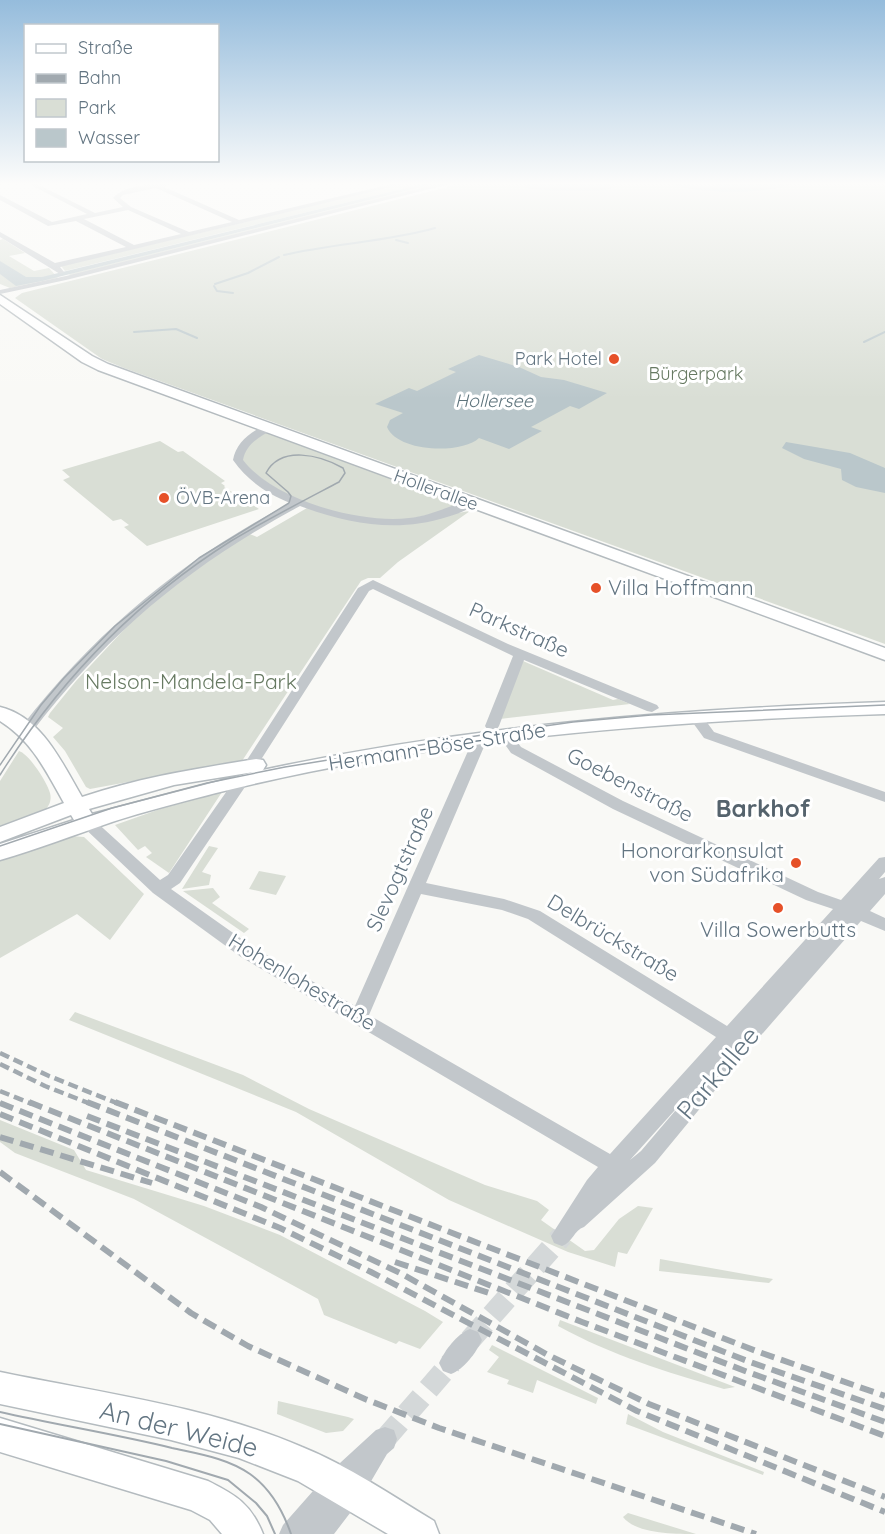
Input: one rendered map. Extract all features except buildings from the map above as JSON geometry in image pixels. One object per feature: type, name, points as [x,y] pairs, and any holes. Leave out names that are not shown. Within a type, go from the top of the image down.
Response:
[{"type":"main road","name":"Hollerallee","points":[[0,299],[87,359],[126,376],[885,654]]},
{"type":"main road","name":"Hermann-Böse-Straße","points":[[0,852],[82,814],[176,777],[245,774],[366,757],[492,733],[652,708],[794,700],[885,699]]},
{"type":"main road","name":"Hermann-Böse-Straße","points":[[492,733],[695,716],[885,708]]},
{"type":"main road","points":[[0,713],[27,729]]},
{"type":"main road","name":"Hohenlohestraße","points":[[27,729],[54,763],[82,814]]},
{"type":"main road","name":"Hermann-Böse-Straße","points":[[0,835],[82,814]]},
{"type":"main road","name":"An der Weide","points":[[0,1388],[200,1429],[274,1452],[344,1487],[420,1534]]},
{"type":"main road","points":[[0,1435],[195,1494],[224,1507],[245,1534]]},
{"type":"street","points":[[36,256],[55,267],[65,277]]},
{"type":"street","points":[[55,267],[100,256]]},
{"type":"street","points":[[0,292],[153,256]]},
{"type":"street","points":[[270,427],[242,447],[238,460],[249,475],[298,503],[362,520],[393,523],[449,513],[471,503]]},
{"type":"street","points":[[27,729],[60,686],[92,651],[154,594],[217,549],[298,503]]},
{"type":"street","name":"Parkstraße","points":[[245,774],[364,588],[373,584],[520,654],[652,708]]},
{"type":"street","name":"Slevogtstraße","points":[[359,1017],[479,742],[492,733],[520,654]]},
{"type":"street","points":[[695,716],[709,735],[885,797]]},
{"type":"street","name":"Goebenstraße","points":[[492,733],[516,750],[618,805],[885,925]]},
{"type":"street","points":[[159,889],[174,879],[245,774]]},
{"type":"street","name":"Hohenlohestraße","points":[[82,814],[159,889],[247,952],[621,1171]]},
{"type":"street","name":"Parkallee","points":[[565,1231],[621,1171],[648,1157],[735,1040],[850,910],[885,862]]},
{"type":"street","name":"Parkallee","points":[[850,910],[885,883]]},
{"type":"street","name":"Delbrückstraße","points":[[417,887],[504,905],[534,915],[735,1040]]},
{"type":"street","points":[[451,1363],[470,1340]]},
{"type":"street","points":[[292,1534],[344,1487]]},
{"type":"street","points":[[318,1534],[344,1487]]},
{"type":"green space","points":[[0,256],[11,256],[9,256],[34,271],[49,268],[58,278],[10,288],[0,284]]},
{"type":"green space","points":[[105,256],[128,256],[65,271],[61,266]]},
{"type":"green space","points":[[144,256],[154,256],[71,276],[69,274]]},
{"type":"green space","name":"Bürgerpark","points":[[172,256],[885,256],[885,644],[124,368],[102,359],[15,298],[22,293]]},
{"type":"green space","points":[[265,433],[453,499],[454,507],[422,516],[390,521],[351,517],[330,512],[271,486],[242,461],[247,448]]},
{"type":"green space","name":"ÖVB-Arena","points":[[160,441],[178,452],[183,451],[225,481],[221,483],[224,487],[259,509],[147,546],[124,527],[129,525],[121,519],[113,521],[63,480],[70,477],[62,470]]},
{"type":"green space","name":"Nelson-Mandela-Park","points":[[307,508],[388,524],[470,511],[398,562],[380,578],[368,578],[361,581],[242,761],[90,789],[86,787],[65,751],[53,737],[63,728],[48,717],[50,713],[76,681],[147,605],[247,533],[257,537]]},
{"type":"green space","points":[[523,661],[613,700],[618,699],[630,704],[500,719]]},
{"type":"green space","points":[[19,751],[28,757],[42,776],[50,793],[49,805],[45,810],[0,829],[0,781]]},
{"type":"green space","points":[[222,792],[169,873],[146,857],[152,853],[145,846],[138,850],[115,825],[163,808]]},
{"type":"green space","points":[[71,836],[84,837],[144,894],[110,940],[77,914],[0,958],[0,861]]},
{"type":"green space","points":[[209,846],[218,848],[202,872],[211,875],[209,885],[182,889]]},
{"type":"green space","points":[[259,871],[286,876],[276,895],[249,889]]},
{"type":"green space","points":[[213,888],[220,897],[212,903],[249,929],[244,933],[183,891]]},
{"type":"green space","points":[[75,1012],[243,1075],[309,1109],[485,1185],[537,1201],[549,1210],[541,1220],[585,1251],[594,1250],[619,1219],[638,1206],[653,1208],[627,1254],[618,1252],[615,1267],[568,1252],[449,1200],[296,1112],[69,1020]]},
{"type":"green space","points":[[0,1120],[74,1150],[86,1170],[204,1206],[280,1235],[443,1322],[420,1349],[399,1341],[396,1344],[324,1315],[318,1299],[134,1199],[15,1153],[0,1142]]},
{"type":"green space","points":[[660,1259],[773,1279],[769,1283],[659,1271]]},
{"type":"green space","points":[[560,1320],[735,1387],[724,1389],[619,1354],[558,1326]]},
{"type":"green space","points":[[492,1345],[598,1398],[596,1404],[537,1380],[533,1393],[507,1384],[509,1380],[487,1372],[499,1357],[489,1350]]},
{"type":"green space","points":[[278,1401],[354,1419],[343,1431],[326,1433],[277,1414]]},
{"type":"green space","points":[[628,1414],[663,1432],[764,1472],[763,1475],[626,1424]]},
{"type":"green space","points":[[628,1513],[696,1534],[646,1530],[629,1523],[623,1517]]},
{"type":"water","points":[[129,256],[145,256],[16,286],[0,274],[0,261],[26,277],[42,277]]},
{"type":"water","name":"Hollersee","points":[[479,355],[519,367],[541,377],[564,380],[607,393],[579,409],[570,406],[531,427],[542,431],[509,449],[479,438],[459,447],[431,448],[404,442],[393,436],[387,427],[390,420],[403,413],[375,404],[409,388],[417,391],[456,372],[448,369]]},
{"type":"water","points":[[786,442],[850,453],[885,468],[885,493],[856,487],[842,480],[841,469],[804,459],[782,448]]},
{"type":"waterway","points":[[215,284],[248,273],[279,257]]},
{"type":"waterway","points":[[214,286],[217,291],[233,293]]},
{"type":"waterway","points":[[134,332],[176,329],[197,338]]},
{"type":"waterway","points":[[864,342],[885,332]]},
{"type":"tunnel","points":[[470,1340],[562,1236]]},
{"type":"tunnel","points":[[385,1439],[451,1363]]},
{"type":"tram line","points":[[0,765],[41,705],[115,626],[199,558],[289,503],[291,496],[288,492],[266,473],[273,464],[281,459],[302,455],[323,459],[343,468],[345,473],[339,482],[231,541],[196,564],[132,616],[74,675],[23,740],[0,775]]},
{"type":"tram line","points":[[0,846],[112,808],[207,783],[285,767],[482,735],[573,722],[651,715],[885,705]]},
{"type":"tram line","points":[[0,1412],[151,1443],[232,1464],[250,1474],[270,1494],[280,1509],[291,1534]]},
{"type":"tram line","points":[[0,1424],[166,1461],[228,1480],[256,1503],[267,1516],[275,1534]]},
{"type":"railway","points":[[0,1053],[49,1076],[119,1104]]},
{"type":"railway","points":[[0,1064],[45,1086],[91,1104]]},
{"type":"railway","points":[[0,1091],[32,1104]]},
{"type":"railway","points":[[29,1102],[582,1322],[885,1436]]},
{"type":"railway","points":[[87,1102],[750,1362],[885,1409]]},
{"type":"railway","points":[[115,1102],[756,1351],[885,1396]]},
{"type":"railway","points":[[2,1104],[0,1103],[261,1207],[400,1273],[548,1355],[649,1404],[885,1497]]},
{"type":"railway","points":[[0,1114],[280,1228],[371,1272],[637,1411],[885,1512]]},
{"type":"railway","points":[[87,1116],[745,1371],[885,1422]]},
{"type":"railway","points":[[0,1137],[152,1183]]},
{"type":"railway","points":[[0,1172],[191,1313],[248,1346],[365,1399],[439,1428],[756,1534]]},
{"type":"railway","points":[[395,1262],[492,1294]]},
{"type":"place","name":"Park Hotel","points":[[614,359]]},
{"type":"place","name":"ÖVB-Arena","points":[[164,498]]},
{"type":"place","name":"Villa Hoffmann","points":[[596,588]]},
{"type":"place","name":"Honorarkonsulat von Südafrika","points":[[796,863]]},
{"type":"place","name":"Villa Sowerbutts","points":[[778,908]]},
{"type":"district","name":"Barkhof","points":[[763,809]]}]
